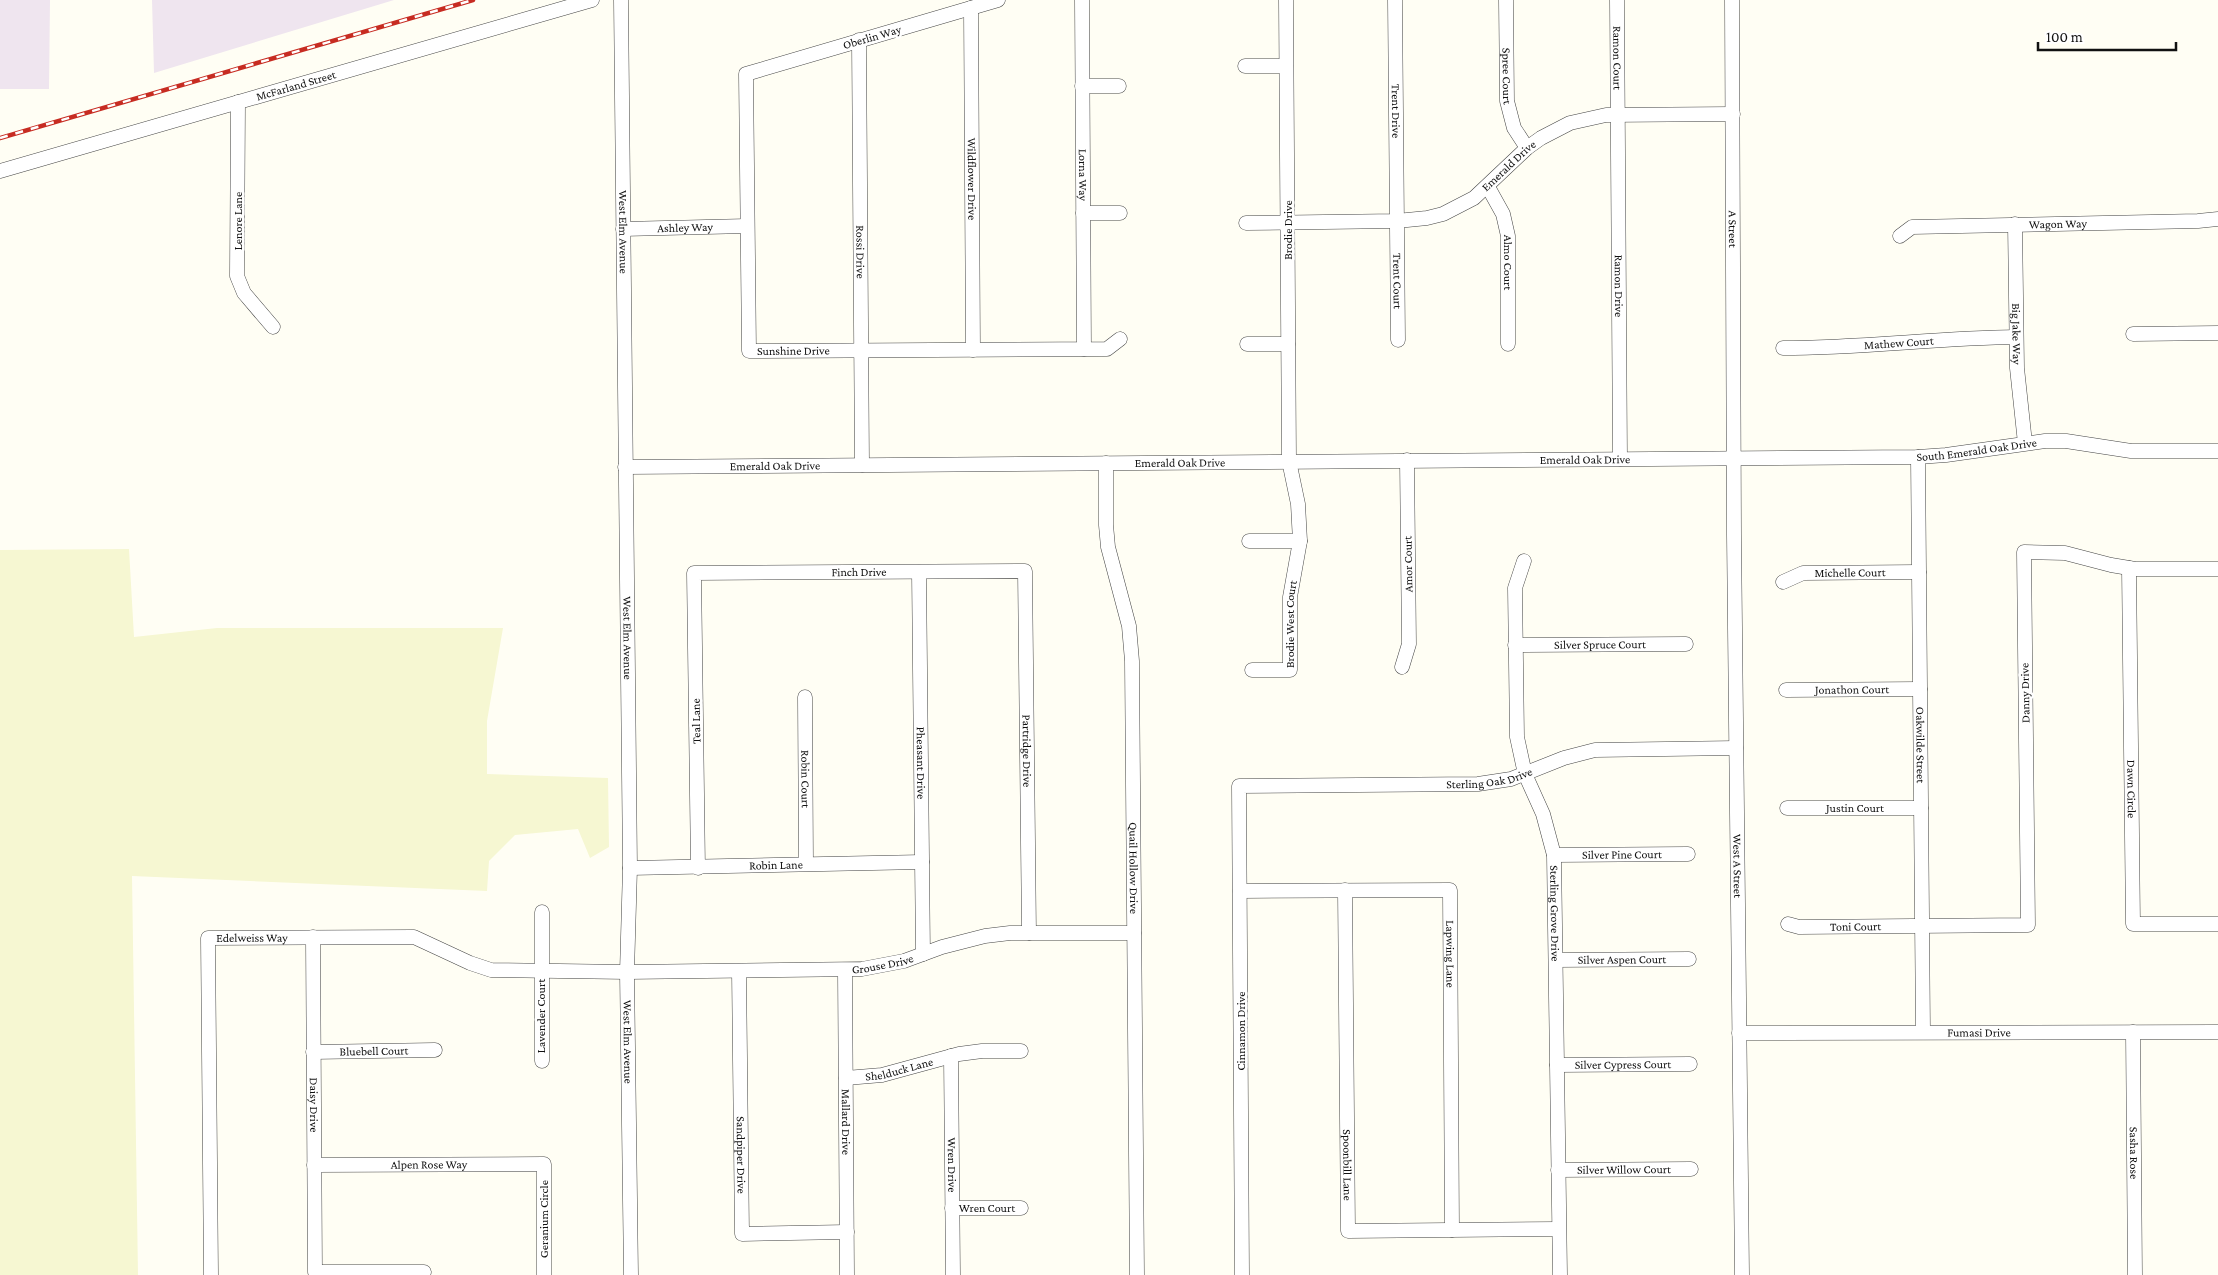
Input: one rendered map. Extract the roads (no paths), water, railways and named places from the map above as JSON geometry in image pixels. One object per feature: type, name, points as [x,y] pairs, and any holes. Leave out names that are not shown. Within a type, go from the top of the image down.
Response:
[{"type":"street","name":"McFarland Street","points":[[0,171],[592,0]]},
{"type":"street","name":"West Elm Avenue","points":[[621,0],[630,868],[627,972],[631,1275]]},
{"type":"street","name":"Oberlin Way","points":[[746,74],[998,0]]},
{"type":"street","name":"Lorna Way","points":[[1082,0],[1084,349]]},
{"type":"street","name":"Brodie Drive","points":[[1286,0],[1289,461]]},
{"type":"street","name":"Trent Drive","points":[[1395,0],[1397,221]]},
{"type":"street","name":"Spree Court","points":[[1506,0],[1507,101],[1514,128],[1527,148]]},
{"type":"street","name":"Ramon Court","points":[[1617,0],[1618,114]]},
{"type":"street","name":"A Street","points":[[1732,0],[1735,458]]},
{"type":"street","name":"Wildflower Drive","points":[[971,8],[973,350]]},
{"type":"street","name":"Rossi Drive","points":[[859,40],[862,465]]},
{"type":"street","points":[[1245,66],[1286,66]]},
{"type":"street","name":"Sunshine Drive","points":[[746,74],[749,351],[1108,349],[1120,339]]},
{"type":"street","points":[[1082,86],[1119,86]]},
{"type":"street","name":"Lenore Lane","points":[[238,102],[237,276],[244,293],[273,327]]},
{"type":"street","name":"Emerald Drive","points":[[1246,223],[1397,221],[1427,218],[1443,214],[1460,206],[1488,187],[1527,148],[1556,129],[1570,123],[1586,118],[1618,114],[1733,114]]},
{"type":"street","name":"Ramon Drive","points":[[1618,114],[1620,459]]},
{"type":"street","name":"Almo Court","points":[[1488,187],[1503,214],[1508,236],[1508,344]]},
{"type":"street","points":[[1083,213],[1120,212]]},
{"type":"street","name":"Wagon Way","points":[[1900,236],[1912,227],[2218,219]]},
{"type":"street","name":"Trent Court","points":[[1397,221],[1398,340]]},
{"type":"street","name":"Big Jake Way","points":[[2015,224],[2016,337],[2019,402],[2025,443]]},
{"type":"street","name":"Ashley Way","points":[[624,229],[747,226]]},
{"type":"street","points":[[2133,334],[2218,333]]},
{"type":"street","name":"Mathew Court","points":[[1783,348],[1831,347],[1952,338],[2016,337]]},
{"type":"street","points":[[1247,344],[1288,344]]},
{"type":"street","name":"South Emerald Oak Drive","points":[[1735,458],[1918,457],[1946,455],[2025,443],[2066,441],[2131,452],[2218,451]]},
{"type":"street","name":"Oakwilde Street","points":[[1918,457],[1923,1032]]},
{"type":"street","name":"Emerald Oak Drive","points":[[625,467],[1735,458]]},
{"type":"street","name":"West A Street","points":[[1735,458],[1742,1275]]},
{"type":"street","name":"Amor Court","points":[[1402,667],[1409,644],[1407,460]]},
{"type":"street","name":"Brodie West Court","points":[[1252,670],[1290,670],[1290,597],[1300,541],[1298,504],[1289,461]]},
{"type":"street","name":"Quail Hollow Drive","points":[[1106,463],[1108,546],[1124,604],[1131,645],[1138,1275]]},
{"type":"street","points":[[1249,541],[1300,541]]},
{"type":"street","name":"Danny Drive","points":[[1922,925],[2028,925],[2024,552],[2065,553],[2129,568],[2218,569]]},
{"type":"street","name":"Sterling Grove Drive","points":[[1524,561],[1514,588],[1517,736],[1525,774],[1543,814],[1554,855],[1560,1275]]},
{"type":"street","name":"Dawn Circle","points":[[2129,568],[2133,924],[2218,924]]},
{"type":"street","name":"Finch Drive","points":[[694,573],[1024,571]]},
{"type":"street","name":"Partridge Drive","points":[[1024,571],[1028,933]]},
{"type":"street","name":"Pheasant Drive","points":[[919,572],[923,954]]},
{"type":"street","name":"Michelle Court","points":[[1783,582],[1803,573],[1919,572]]},
{"type":"street","name":"Teal Lane","points":[[694,573],[698,868]]},
{"type":"street","name":"Silver Spruce Court","points":[[1515,644],[1686,644]]},
{"type":"street","name":"Jonathon Court","points":[[1786,690],[1920,689]]},
{"type":"street","name":"Robin Court","points":[[805,697],[806,863]]},
{"type":"street","name":"Sterling Oak Drive","points":[[1239,786],[1478,784],[1495,782],[1525,774],[1564,758],[1595,750],[1736,748]]},
{"type":"street","name":"Cinnamon Drive","points":[[1239,786],[1242,1275]]},
{"type":"street","name":"Justin Court","points":[[1787,808],[1921,808]]},
{"type":"street","name":"Silver Pine Court","points":[[1554,855],[1688,854]]},
{"type":"street","name":"Robin Lane","points":[[630,868],[922,862]]},
{"type":"street","name":"Spoonbill Lane","points":[[1346,890],[1348,1230],[1558,1229]]},
{"type":"street","name":"Lapwing Lane","points":[[1240,891],[1450,890],[1452,1230]]},
{"type":"street","name":"Lavender Court","points":[[542,912],[542,1061]]},
{"type":"street","name":"Toni Court","points":[[1788,924],[1799,927],[1922,925]]},
{"type":"street","name":"Grouse Drive","points":[[627,972],[845,970],[881,967],[961,941],[985,936],[1028,933],[1134,933]]},
{"type":"street","name":"Daisy Drive","points":[[312,937],[315,1272],[424,1272]]},
{"type":"street","name":"Edelweiss Way","points":[[211,1275],[208,938],[414,937],[470,963],[491,970],[627,972]]},
{"type":"street","name":"Silver Aspen Court","points":[[1556,960],[1689,959]]},
{"type":"street","name":"Mallard Drive","points":[[845,970],[847,1275]]},
{"type":"street","name":"Sandpiper Drive","points":[[739,971],[742,1234],[847,1232]]},
{"type":"street","name":"Sasha Rose","points":[[2133,1032],[2135,1275]]},
{"type":"street","name":"Fumasi Drive","points":[[1739,1033],[2218,1032]]},
{"type":"street","name":"Bluebell Court","points":[[313,1052],[435,1050]]},
{"type":"street","name":"Shelduck Lane","points":[[846,1078],[882,1075],[951,1056],[982,1052],[1021,1051]]},
{"type":"street","name":"Wren Drive","points":[[951,1056],[953,1275]]},
{"type":"street","name":"Silver Cypress Court","points":[[1557,1065],[1690,1064]]},
{"type":"street","name":"Alpen Rose Way","points":[[314,1165],[544,1164]]},
{"type":"street","name":"Geranium Circle","points":[[544,1164],[544,1275]]},
{"type":"street","name":"Silver Willow Court","points":[[1558,1170],[1691,1169]]},
{"type":"street","name":"Wren Court","points":[[952,1208],[1021,1208]]},
{"type":"street","points":[[1733,1275],[1742,1275]]},
{"type":"railway","points":[[0,138],[473,0]]}]
